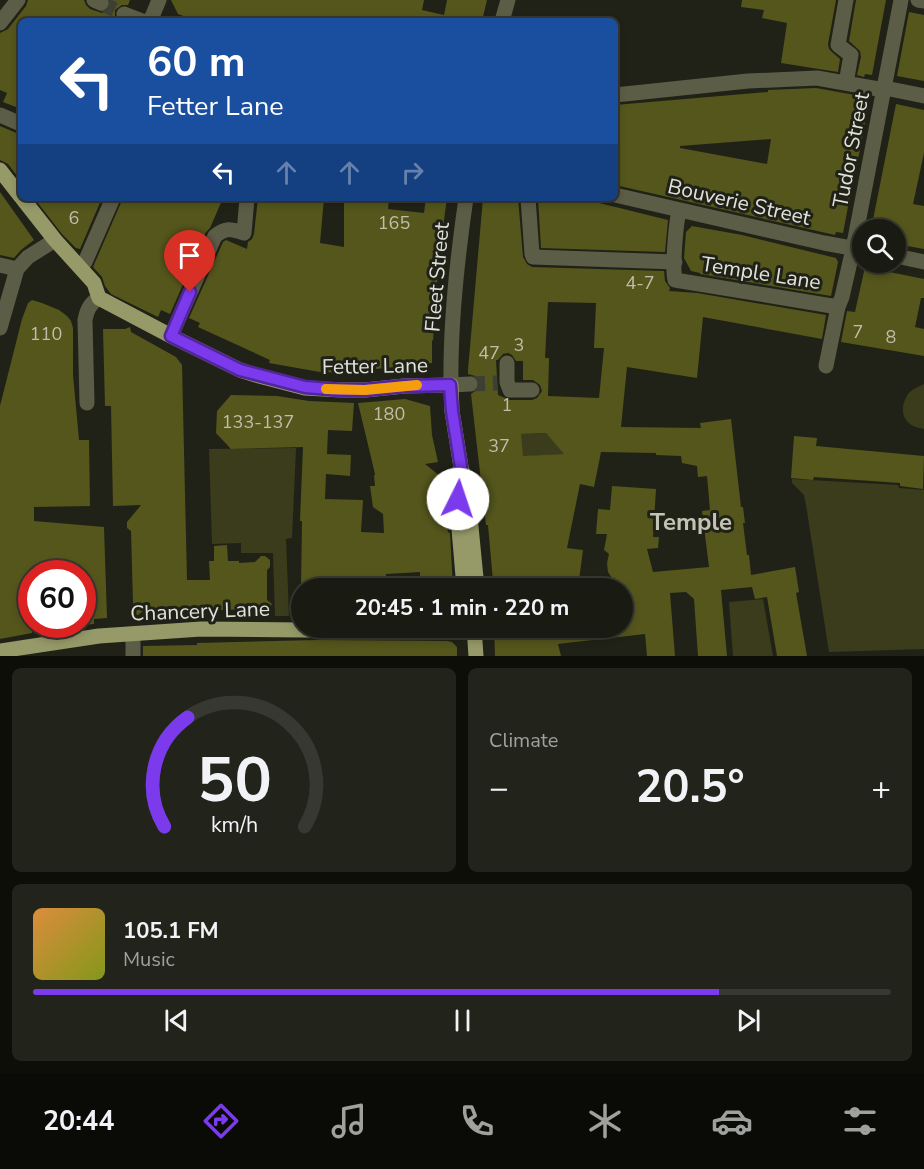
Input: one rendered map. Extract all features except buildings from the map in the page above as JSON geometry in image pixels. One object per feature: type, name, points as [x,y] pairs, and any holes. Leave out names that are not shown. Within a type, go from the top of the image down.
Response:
[{"type":"main road","points":[[0,170],[18,194]]},
{"type":"main road","points":[[23,201],[94,283],[99,298]]},
{"type":"main road","name":"Fetter Lane","points":[[99,298],[240,370],[305,387],[365,390],[450,385]]},
{"type":"main road","name":"Fleet Street","points":[[450,385],[461,467],[467,486],[476,578]]},
{"type":"main road","name":"Fleet Street","points":[[461,467],[456,482],[463,578]]},
{"type":"main road","name":"Chancery Lane","points":[[0,651],[99,636],[201,629],[291,630]]},
{"type":"main road","points":[[475,638],[476,656]]},
{"type":"street","points":[[0,23],[18,0]]},
{"type":"street","points":[[152,18],[159,0]]},
{"type":"street","points":[[503,18],[508,0]]},
{"type":"street","points":[[846,0],[838,45],[851,56],[846,83]]},
{"type":"street","name":"Tudor Street","points":[[863,219],[901,0]]},
{"type":"street","points":[[918,0],[924,1]]},
{"type":"street","points":[[124,14],[142,18]]},
{"type":"street","points":[[618,95],[769,79],[817,78],[924,96]]},
{"type":"street","points":[[0,115],[18,123]]},
{"type":"street","name":"Bouverie Street","points":[[618,196],[852,248]]},
{"type":"street","points":[[85,262],[112,201]]},
{"type":"street","points":[[171,336],[215,236],[223,230],[244,233],[247,201]]},
{"type":"street","name":"Fleet Street","points":[[450,385],[455,282],[466,201]]},
{"type":"street","points":[[528,201],[533,257],[675,262]]},
{"type":"street","name":"Temple Lane","points":[[679,210],[675,280],[838,307]]},
{"type":"street","points":[[0,328],[17,269],[28,257],[55,240]]},
{"type":"street","points":[[906,258],[924,262]]},
{"type":"street","points":[[0,264],[17,269]]},
{"type":"street","name":"Tudor Street","points":[[826,366],[838,307],[852,267]]},
{"type":"street","points":[[87,403],[85,320],[92,302],[99,298]]},
{"type":"street","points":[[507,363],[502,382],[510,390],[532,390]]},
{"type":"street","points":[[450,385],[470,384]]},
{"type":"street","points":[[133,634],[134,656]]},
{"type":"green space","points":[[924,384],[924,429],[907,422],[903,406],[908,394]]},
{"type":"green space","points":[[546,433],[568,454],[519,459],[521,434]]},
{"type":"green space","points":[[296,448],[292,538],[286,539],[289,616],[275,616],[273,553],[241,553],[241,543],[212,544],[209,449]]},
{"type":"green space","points":[[792,479],[898,485],[899,488],[924,490],[924,649],[829,652],[804,495],[792,483]]},
{"type":"green space","points":[[763,599],[773,656],[733,656],[729,602]]},
{"type":"tunnel","points":[[101,3],[124,14]]},
{"type":"tunnel","points":[[470,384],[497,383]]},
{"type":"slow traffic","points":[[326,389],[365,390],[417,385]]},
{"type":"district","name":"Temple","points":[[691,522]]},
{"type":"route","points":[[190,292],[171,336],[240,370],[305,387],[341,390],[450,385],[461,467],[456,482],[458,499]]}]
